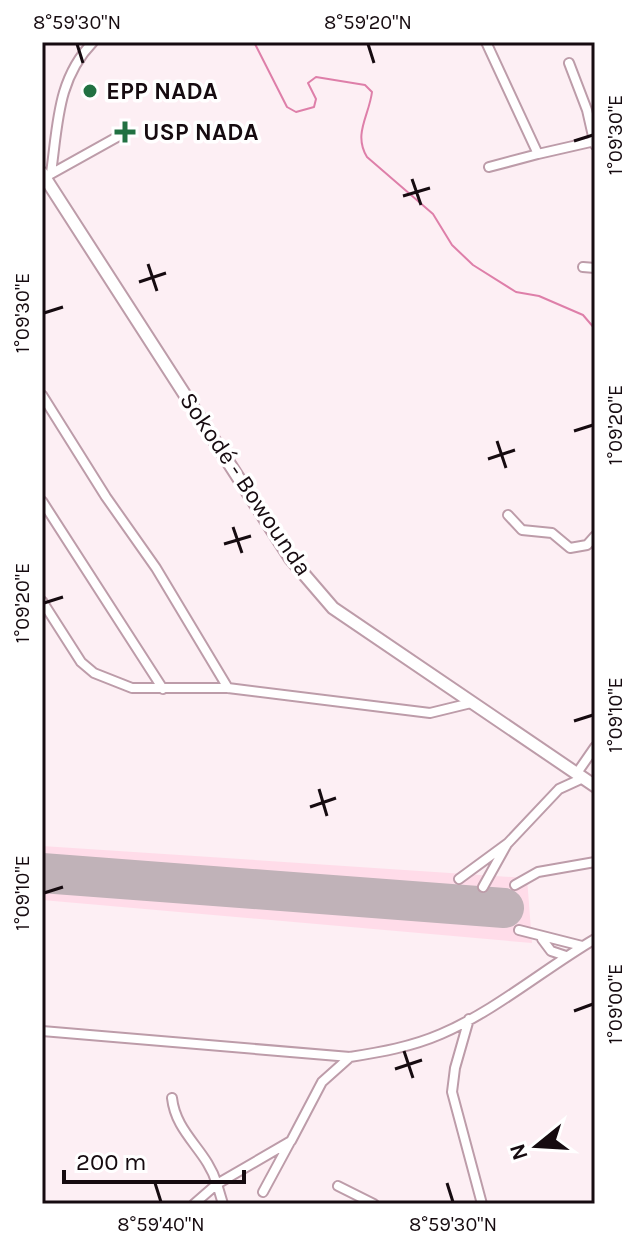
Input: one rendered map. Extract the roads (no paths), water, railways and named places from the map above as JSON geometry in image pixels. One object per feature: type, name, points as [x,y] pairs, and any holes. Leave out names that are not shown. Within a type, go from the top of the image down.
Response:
[{"type":"main road","name":"Sokodé - Bowounda","points":[[46,175],[290,558],[333,608],[595,786]]},
{"type":"street","points":[[46,175],[61,95],[71,68],[93,42]]},
{"type":"street","points":[[486,42],[538,154]]},
{"type":"street","points":[[489,167],[595,143],[569,63]]},
{"type":"street","points":[[46,175],[119,136]]},
{"type":"street","points":[[583,267],[595,268]]},
{"type":"street","points":[[42,395],[106,497],[156,568],[228,688]]},
{"type":"street","points":[[42,501],[163,689]]},
{"type":"street","points":[[508,515],[522,530],[552,533],[570,548],[587,545],[595,536]]},
{"type":"street","points":[[42,601],[81,662],[94,673],[132,688],[228,688],[430,713],[471,703]]},
{"type":"street","points":[[459,879],[508,843],[559,789],[580,776],[595,747]]},
{"type":"street","points":[[483,887],[508,843]]},
{"type":"street","points":[[515,885],[538,872],[595,862]]},
{"type":"street","points":[[519,930],[582,946]]},
{"type":"street","points":[[542,938],[551,951],[566,956]]},
{"type":"street","points":[[42,1031],[350,1057],[397,1049],[442,1034],[595,939]]},
{"type":"street","points":[[470,1019],[455,1068],[452,1092],[482,1204]]},
{"type":"street","points":[[263,1192],[322,1082],[350,1057]]},
{"type":"street","points":[[172,1098],[173,1111],[186,1139],[201,1150],[223,1204]]},
{"type":"street","points":[[194,1204],[217,1184],[291,1141]]},
{"type":"street","points":[[338,1186],[374,1204]]},
{"type":"waterway","points":[[254,42],[287,107],[296,112],[314,107],[316,99],[308,83],[316,77],[365,85],[372,92],[361,141],[367,157],[433,214],[452,245],[473,265],[516,292],[539,296],[583,315],[595,329]]},
{"type":"place","name":"EPP NADA","points":[[90,91]]},
{"type":"place","name":"USP NADA","points":[[125,132]]}]
